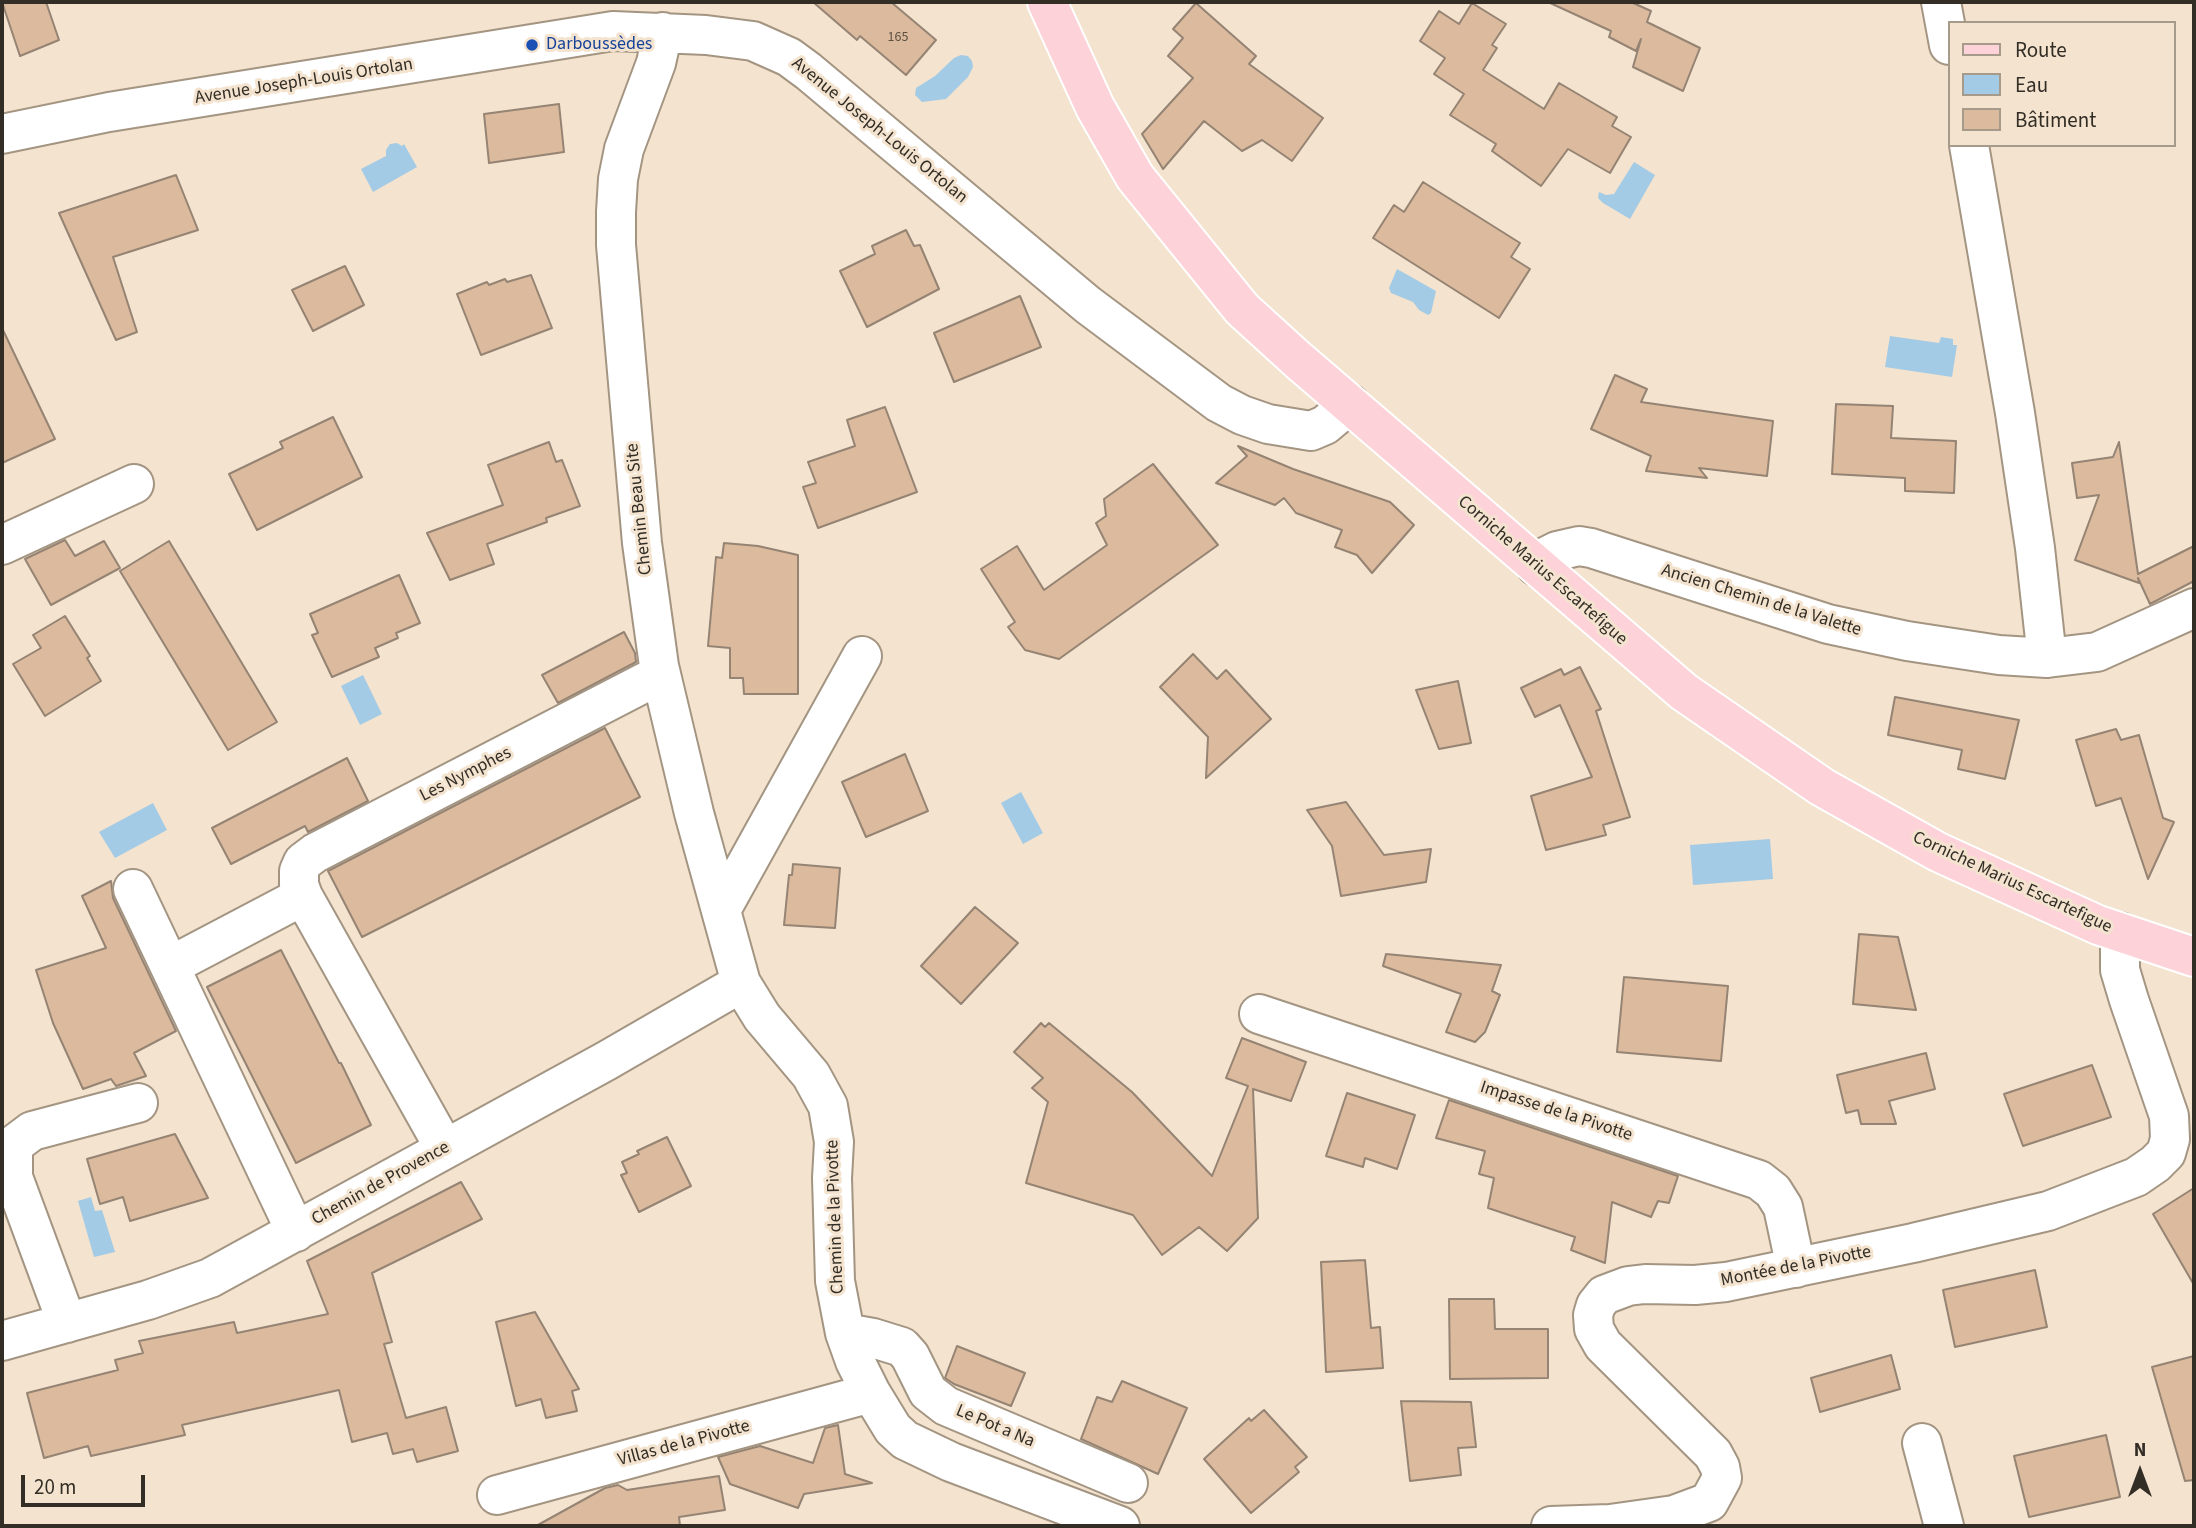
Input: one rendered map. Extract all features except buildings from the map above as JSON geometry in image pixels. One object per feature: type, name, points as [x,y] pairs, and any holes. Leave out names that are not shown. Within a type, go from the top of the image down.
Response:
[{"type":"main road","name":"Corniche Marius Escartefigue","points":[[1047,2],[1095,107],[1135,177],[1242,309],[1684,692],[1822,787],[1938,852],[2098,925],[2194,957]]},
{"type":"street","points":[[1941,2],[1948,40]]},
{"type":"street","name":"Avenue Joseph-Louis Ortolan","points":[[2,134],[109,112],[587,36],[613,32],[663,32],[707,18],[789,57],[808,71],[1088,305],[1219,403],[1268,424],[1311,431],[1325,425],[1350,404]]},
{"type":"street","name":"Chemin Beau Site","points":[[663,32],[656,63],[624,149],[618,179],[615,245],[642,543],[661,674],[694,813],[741,983]]},
{"type":"street","points":[[1969,147],[2015,413],[2035,548],[2047,658]]},
{"type":"street","points":[[2,545],[134,484]]},
{"type":"street","name":"Ancien Chemin de la Valette","points":[[1536,566],[1545,557],[1567,548],[1591,548],[1856,631],[1952,650],[2047,658],[2097,652],[2194,608]]},
{"type":"street","points":[[721,910],[862,656]]},
{"type":"street","name":"Les Nymphes","points":[[445,1149],[303,896],[299,885],[299,871],[303,862],[315,853],[661,674]]},
{"type":"street","points":[[133,889],[296,1232]]},
{"type":"street","points":[[170,966],[303,896]]},
{"type":"street","name":"Montée de la Pivotte","points":[[1552,1526],[1610,1524],[1674,1515],[1709,1502],[1723,1478],[1713,1454],[1603,1345],[1594,1329],[1592,1315],[1604,1296],[1628,1286],[1726,1282],[2048,1211],[2136,1177],[2166,1153],[2170,1139],[2169,1116],[2120,971],[2120,932]]},
{"type":"street","name":"Chemin de Provence","points":[[2,1340],[173,1292],[210,1278],[741,983]]},
{"type":"street","name":"Chemin de la Pivotte","points":[[741,983],[762,1017],[811,1075],[828,1106],[834,1142],[832,1178],[835,1281],[845,1333],[855,1361],[893,1429],[905,1440],[923,1450],[1120,1526]]},
{"type":"street","name":"Impasse de la Pivotte","points":[[1259,1014],[1759,1180],[1773,1191],[1783,1208],[1796,1268]]},
{"type":"street","points":[[67,1322],[13,1177],[13,1151],[16,1143],[32,1130],[138,1103]]},
{"type":"street","name":"Le Pot a Na","points":[[845,1333],[873,1338],[902,1348],[910,1356],[928,1392],[946,1406],[1128,1483]]},
{"type":"street","name":"Villas de la Pivotte","points":[[497,1495],[871,1392]]},
{"type":"street","points":[[1922,1443],[1944,1526]]},
{"type":"water","points":[[961,55],[968,56],[972,61],[973,67],[968,77],[946,99],[922,102],[915,95],[916,88]]},
{"type":"water","points":[[397,143],[402,146],[404,144],[417,167],[373,192],[361,169],[386,156],[390,144]]},
{"type":"water","points":[[1634,162],[1655,175],[1630,219],[1598,198],[1599,192],[1614,194]]},
{"type":"water","points":[[1397,269],[1436,291],[1431,313],[1428,315],[1419,310],[1413,302],[1391,293],[1389,288]]},
{"type":"water","points":[[1890,336],[1939,343],[1941,337],[1953,339],[1953,345],[1957,345],[1952,377],[1885,367]]},
{"type":"water","points":[[363,675],[382,714],[360,725],[341,686]]},
{"type":"water","points":[[1021,792],[1043,833],[1023,844],[1001,803]]},
{"type":"water","points":[[153,803],[167,830],[115,858],[99,832]]},
{"type":"water","points":[[1770,839],[1773,879],[1693,885],[1690,845]]},
{"type":"water","points":[[91,1197],[95,1211],[102,1210],[115,1252],[94,1257],[78,1201]]},
{"type":"place","name":"Darboussèdes","points":[[532,45]]}]
